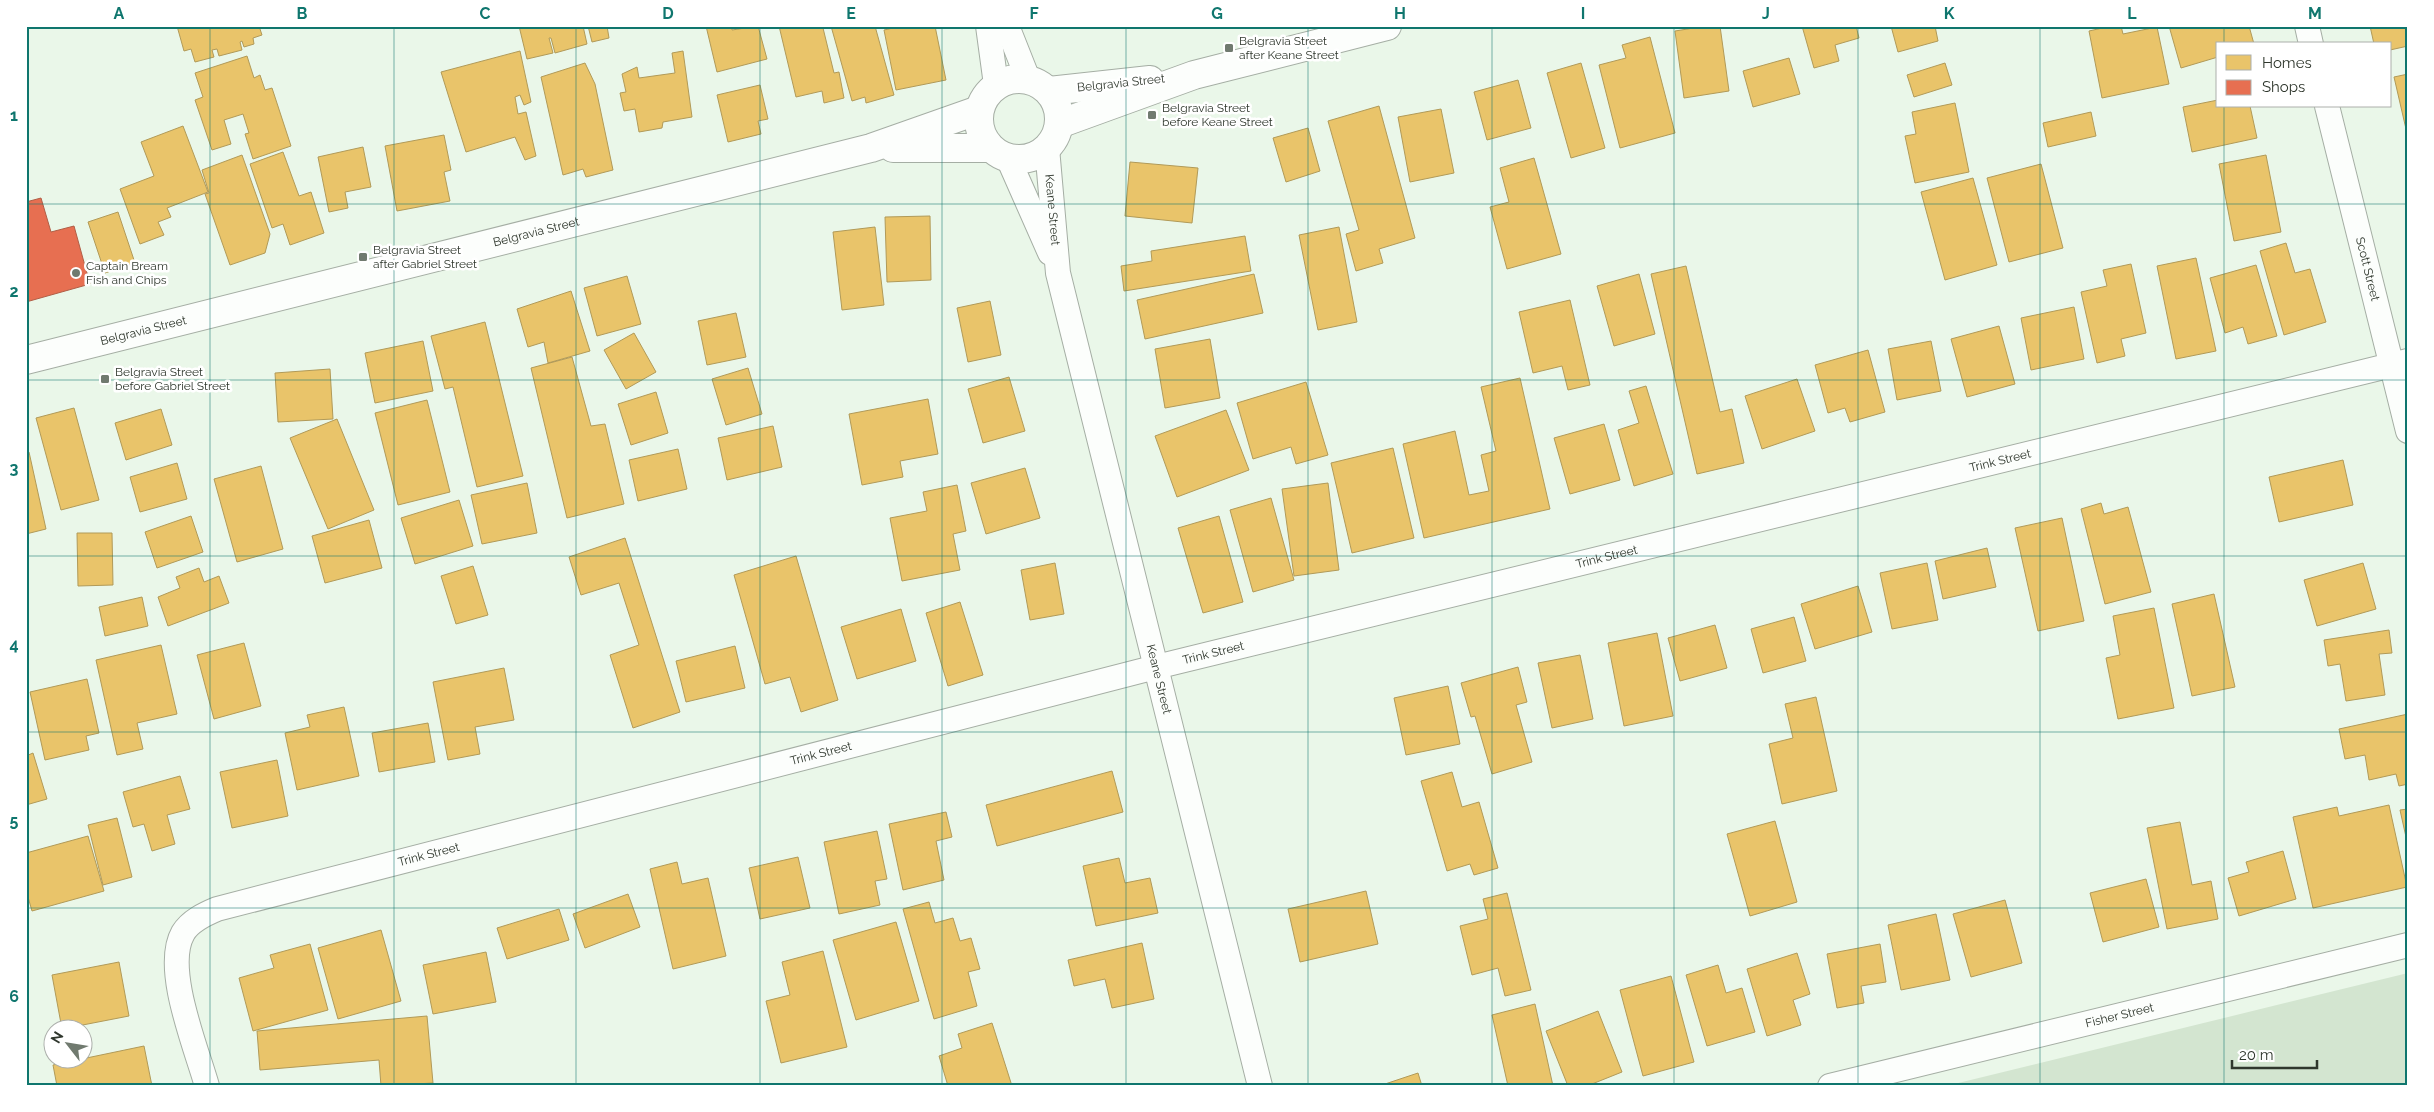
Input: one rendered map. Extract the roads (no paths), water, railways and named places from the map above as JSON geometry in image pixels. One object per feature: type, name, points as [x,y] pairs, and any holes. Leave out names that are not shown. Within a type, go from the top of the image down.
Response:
[{"type":"street","points":[[988,26],[996,85]]},
{"type":"street","points":[[1007,26],[1038,85],[1058,106],[1059,124],[1055,137],[1047,148],[1029,158],[999,153],[980,130],[979,110],[988,92],[996,85],[1017,78],[1038,85]]},
{"type":"street","name":"Belgravia Street","points":[[1059,124],[1194,76],[1387,26]]},
{"type":"street","points":[[2307,26],[2311,42]]},
{"type":"street","name":"Belgravia Street","points":[[1038,85],[1194,76]]},
{"type":"street","name":"Scott Street","points":[[2328,108],[2399,363],[2408,431]]},
{"type":"street","name":"Belgravia Street","points":[[26,360],[872,148],[979,110]]},
{"type":"street","name":"Belgravia Street","points":[[872,148],[999,153]]},
{"type":"street","name":"Keane Street","points":[[1047,148],[1058,273],[1260,1086]]},
{"type":"street","name":"Keane Street","points":[[999,153],[1058,273]]},
{"type":"street","name":"Trink Street","points":[[207,1086],[176,979],[176,954],[183,932],[199,917],[217,909],[1156,667],[2399,363]]},
{"type":"street","name":"Fisher Street","points":[[1830,1086],[2408,945]]},
{"type":"place","name":"Belgravia Street after Keane Street","points":[[1229,48]]},
{"type":"place","name":"Belgravia Street before Keane Street","points":[[1152,115]]},
{"type":"place","name":"Belgravia Street after Gabriel Street","points":[[363,257]]},
{"type":"place","name":"Captain Bream Fish and Chips","points":[[76,273]]},
{"type":"place","name":"Belgravia Street before Gabriel Street","points":[[105,379]]}]
